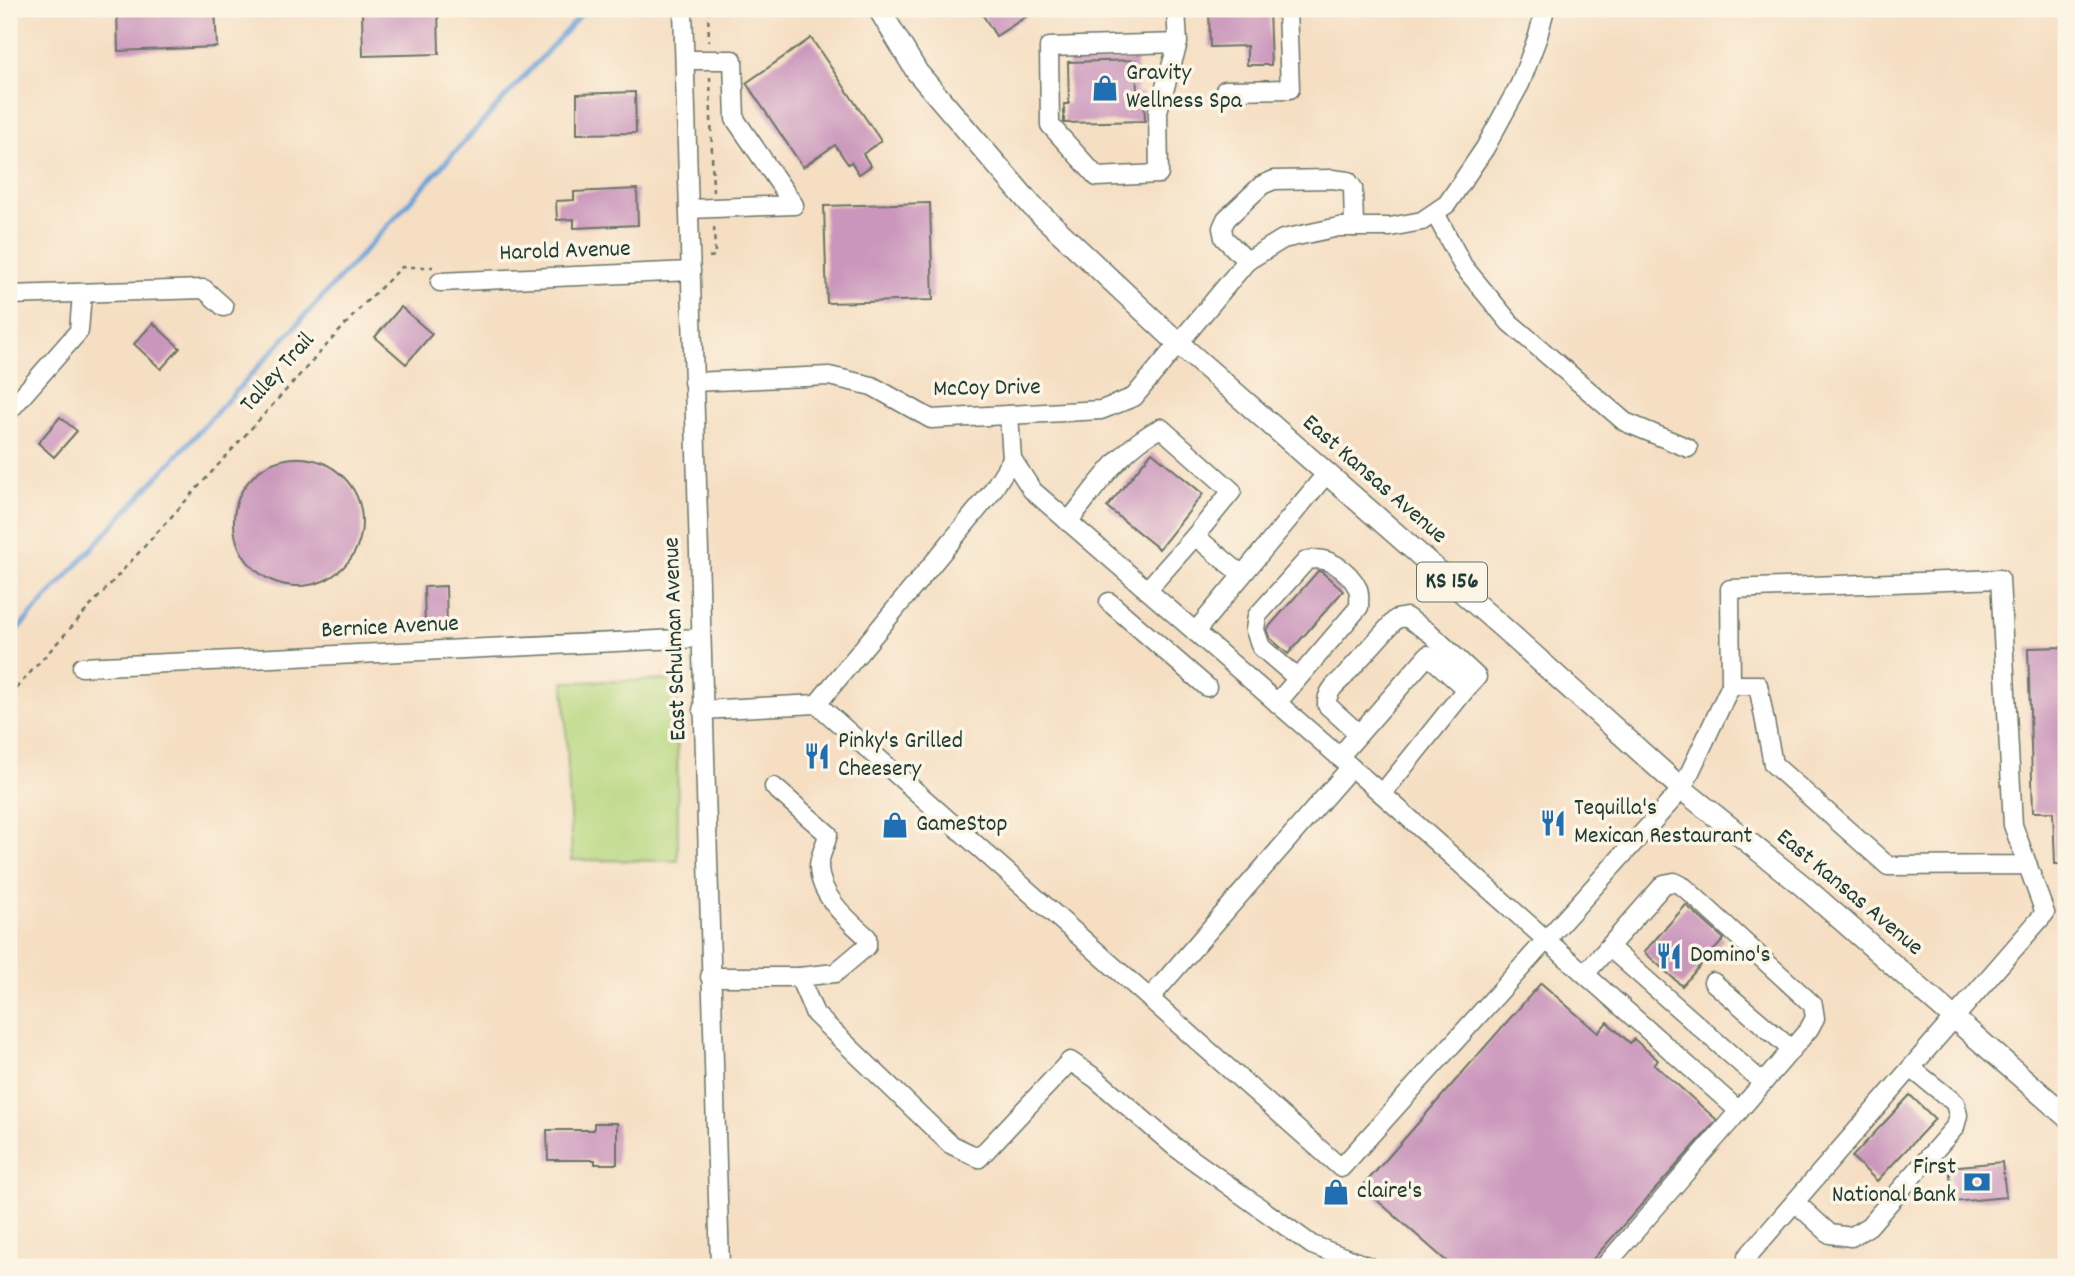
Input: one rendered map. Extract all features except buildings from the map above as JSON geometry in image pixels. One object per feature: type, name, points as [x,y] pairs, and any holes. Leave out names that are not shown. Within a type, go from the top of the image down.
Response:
[{"type":"main road","name":"East Kansas Avenue","points":[[879,9],[917,72],[1032,206],[1178,342],[1682,789],[1803,886],[2066,1116]]},
{"type":"main road","points":[[891,9],[896,38]]},
{"type":"street","name":"East Schulman Avenue","points":[[683,9],[720,1267]]},
{"type":"street","points":[[1176,9],[1178,43],[1158,110],[1159,174],[1097,177],[1050,125],[1049,47],[1178,43]]},
{"type":"street","points":[[1225,90],[1290,89],[1287,9]]},
{"type":"street","points":[[1545,9],[1520,84],[1485,148],[1447,204],[1434,212],[1463,266],[1510,323],[1625,422],[1688,447]]},
{"type":"street","points":[[685,60],[733,60],[735,119],[794,205],[689,209]]},
{"type":"street","points":[[1247,261],[1224,238],[1222,228],[1226,219],[1262,185],[1274,180],[1348,181],[1353,188],[1354,227]]},
{"type":"street","name":"McCoy Drive","points":[[694,382],[829,376],[872,386],[931,419],[1101,410],[1134,397],[1247,261],[1283,239],[1339,228],[1390,227],[1422,222],[1434,212]]},
{"type":"street","name":"Harold Avenue","points":[[442,274],[691,271]]},
{"type":"street","points":[[9,295],[204,289],[224,307]]},
{"type":"street","points":[[9,411],[79,331],[82,293]]},
{"type":"street","points":[[1009,415],[1012,459],[1031,490],[1382,794],[1739,1111]]},
{"type":"street","points":[[1068,522],[1119,459],[1145,436],[1160,428],[1232,491],[1147,590]]},
{"type":"street","points":[[817,704],[991,494],[1012,459]]},
{"type":"street","points":[[1195,632],[1327,473]]},
{"type":"street","points":[[1195,536],[1242,575]]},
{"type":"street","points":[[1277,703],[1359,607],[1359,591],[1349,577],[1328,559],[1316,558],[1307,561],[1257,616],[1255,630],[1261,647],[1297,678]]},
{"type":"street","points":[[702,710],[817,704],[1342,1168],[1682,789],[1731,685],[1730,589],[2000,579],[2013,824],[2045,913],[1747,1257]]},
{"type":"street","points":[[1109,602],[1207,687]]},
{"type":"street","points":[[1359,734],[1327,705],[1327,698],[1396,619],[1406,617],[1430,633],[1471,683]]},
{"type":"street","name":"Bernice Avenue","points":[[82,667],[700,638]]},
{"type":"street","points":[[1150,998],[1345,762],[1359,734],[1428,655],[1471,683]]},
{"type":"street","points":[[1382,794],[1471,683]]},
{"type":"street","points":[[1731,685],[1758,685],[1773,764],[1888,866],[2028,865]]},
{"type":"street","points":[[710,977],[799,977],[835,973],[867,946],[867,937],[831,900],[821,877],[818,864],[828,834],[774,787]]},
{"type":"street","points":[[1585,974],[1664,884],[1674,882],[1684,887],[1812,1005],[1815,1018],[1763,1083],[1604,1267]]},
{"type":"street","points":[[1609,947],[1763,1083]]},
{"type":"street","points":[[799,977],[815,1014],[950,1144],[979,1158],[1070,1061],[1095,1078],[1175,1147],[1312,1245],[1370,1267]]},
{"type":"street","points":[[1713,982],[1791,1049]]},
{"type":"street","points":[[1795,1202],[1830,1234],[1851,1237],[1869,1226],[1878,1216],[1955,1127],[1958,1115],[1955,1102],[1911,1068]]},
{"type":"path","points":[[708,9],[709,42]]},
{"type":"path","points":[[710,80],[713,183]]},
{"type":"path","name":"Talley Trail","points":[[9,696],[362,305],[402,267],[442,274]]},
{"type":"green space","points":[[677,680],[678,861],[572,860],[564,682]]},
{"type":"waterway","points":[[9,639],[586,9]]},
{"type":"place","name":"Gravity Wellness Spa","points":[[1105,88]]},
{"type":"place","name":"Pinky's Grilled Cheesery","points":[[817,756]]},
{"type":"place","name":"Tequilla's Mexican Restaurant","points":[[1553,823]]},
{"type":"place","name":"GameStop","points":[[895,825]]},
{"type":"place","name":"Domino's","points":[[1669,956]]},
{"type":"place","name":"First National Bank","points":[[1977,1182]]},
{"type":"place","name":"claire's","points":[[1336,1192]]}]
